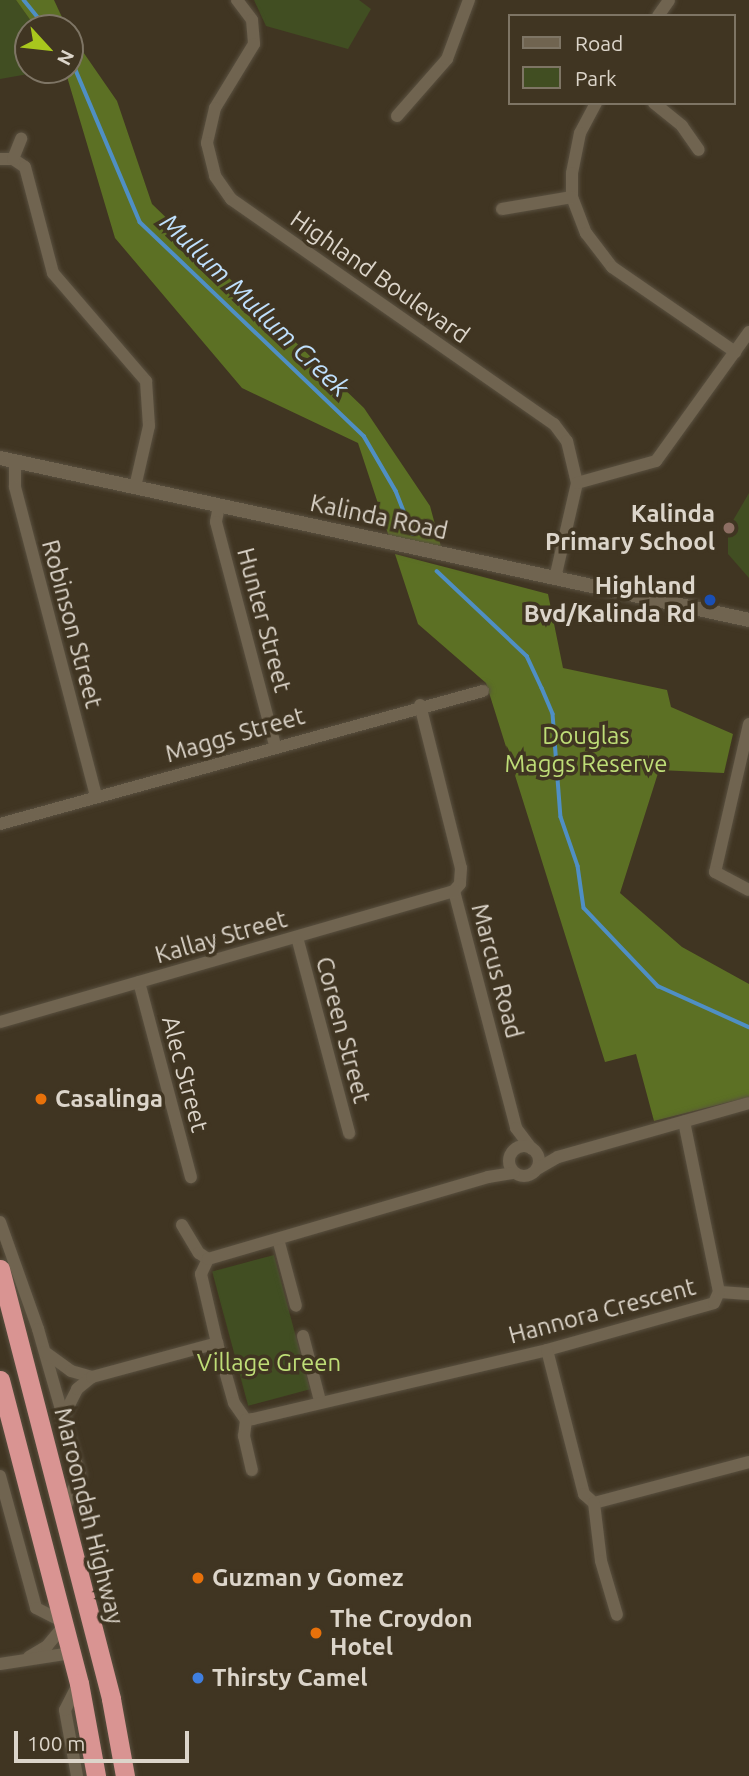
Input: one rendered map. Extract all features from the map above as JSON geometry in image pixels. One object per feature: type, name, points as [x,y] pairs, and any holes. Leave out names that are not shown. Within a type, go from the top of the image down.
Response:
[{"type":"highway","name":"Maroondah Highway","points":[[0,1269],[95,1638],[125,1776]]},
{"type":"highway","name":"Maroondah Highway","points":[[0,1380],[79,1684],[96,1776]]},
{"type":"highway","points":[[71,1653],[95,1638]]},
{"type":"street","name":"Highland Boulevard","points":[[237,0],[252,20],[255,37],[211,124],[210,160],[222,188],[554,424],[567,441],[578,483],[555,578]]},
{"type":"street","points":[[397,116],[447,59],[469,0]]},
{"type":"street","points":[[595,105],[580,132],[572,197],[586,233],[612,267],[735,352]]},
{"type":"street","points":[[656,105],[682,127],[699,150]]},
{"type":"street","points":[[21,139],[7,159],[25,167],[53,273],[146,382],[149,426],[135,487]]},
{"type":"street","points":[[502,209],[572,197]]},
{"type":"street","points":[[578,483],[656,461],[749,332]]},
{"type":"street","name":"Kalinda Road","points":[[0,458],[749,620]]},
{"type":"street","name":"Robinson Street","points":[[15,461],[15,487],[96,796]]},
{"type":"street","name":"Hunter Street","points":[[219,506],[216,522],[275,745]]},
{"type":"street","name":"Maggs Street","points":[[0,824],[420,705],[483,691]]},
{"type":"street","name":"Marcus Road","points":[[420,705],[461,868],[460,884],[454,891],[516,1128],[534,1150]]},
{"type":"street","points":[[749,724],[715,872],[749,890]]},
{"type":"street","name":"Kallay Street","points":[[0,1023],[454,891]]},
{"type":"street","name":"Coreen Street","points":[[297,937],[349,1133]]},
{"type":"street","name":"Alec Street","points":[[139,982],[191,1177]]},
{"type":"street","points":[[252,1470],[244,1436],[246,1420],[234,1403],[201,1274],[208,1259],[488,1177],[514,1173],[530,1176],[558,1157],[749,1103]]},
{"type":"street","name":"Hannora Crescent","points":[[246,1420],[547,1350],[714,1303],[719,1292],[684,1122]]},
{"type":"street","name":"Marcus Road","points":[[510,1155],[516,1128]]},
{"type":"street","points":[[488,1177],[523,1146],[558,1157]]},
{"type":"street","points":[[534,1150],[537,1169]]},
{"type":"street","points":[[510,1155],[514,1173]]},
{"type":"street","points":[[0,1222],[45,1351],[80,1475],[63,1512]]},
{"type":"street","points":[[182,1225],[199,1253],[208,1259]]},
{"type":"street","points":[[278,1238],[296,1306]]},
{"type":"street","points":[[719,1292],[749,1294]]},
{"type":"street","points":[[303,1336],[320,1401]]},
{"type":"street","points":[[63,1417],[77,1389],[92,1377],[217,1343]]},
{"type":"street","points":[[547,1350],[584,1494],[594,1503],[601,1561],[617,1615]]},
{"type":"street","points":[[45,1351],[71,1371],[92,1377]]},
{"type":"street","points":[[594,1503],[749,1462]]},
{"type":"street","points":[[23,1465],[0,1474],[36,1608],[63,1624],[47,1646],[29,1657]]},
{"type":"street","points":[[0,1664],[29,1657],[71,1653]]},
{"type":"street","points":[[77,1776],[65,1710],[79,1684]]},
{"type":"green space","points":[[0,0],[16,0],[26,14],[14,14],[14,77],[0,79]]},
{"type":"green space","points":[[16,0],[54,0],[60,14],[26,14]]},
{"type":"green space","points":[[254,0],[359,0],[371,9],[348,49],[266,26]]},
{"type":"green space","points":[[84,53],[117,101],[152,204],[364,408],[430,506],[443,554],[391,543],[358,443],[242,388],[115,238],[69,84],[84,84]]},
{"type":"green space","points":[[749,493],[749,578],[728,554],[728,529]]},
{"type":"green space","name":"Douglas Maggs Reserve","points":[[395,554],[548,594],[563,668],[667,690],[671,707],[733,734],[724,773],[659,770],[620,893],[682,947],[749,984],[749,1097],[654,1121],[636,1054],[605,1062],[486,683],[418,624]]},
{"type":"green space","name":"Village Green","points":[[274,1255],[310,1389],[248,1406],[212,1272]]},
{"type":"waterway","name":"Mullum Mullum Creek","points":[[24,0],[36,14]]},
{"type":"waterway","name":"Mullum Mullum Creek","points":[[82,84],[140,222],[364,436],[396,491],[413,534]]},
{"type":"waterway","name":"Mullum Mullum Creek","points":[[437,571],[527,656],[542,688],[553,714],[561,817],[578,866],[584,908],[658,986],[749,1027]]},
{"type":"place","name":"Kalinda Primary School","points":[[729,528]]},
{"type":"place","name":"Highland Bvd/Kalinda Rd","points":[[710,600]]},
{"type":"place","name":"Casalinga","points":[[41,1099]]},
{"type":"place","name":"Guzman y Gomez","points":[[198,1578]]},
{"type":"place","name":"The Croydon Hotel","points":[[316,1633]]},
{"type":"place","name":"Thirsty Camel","points":[[198,1678]]}]
